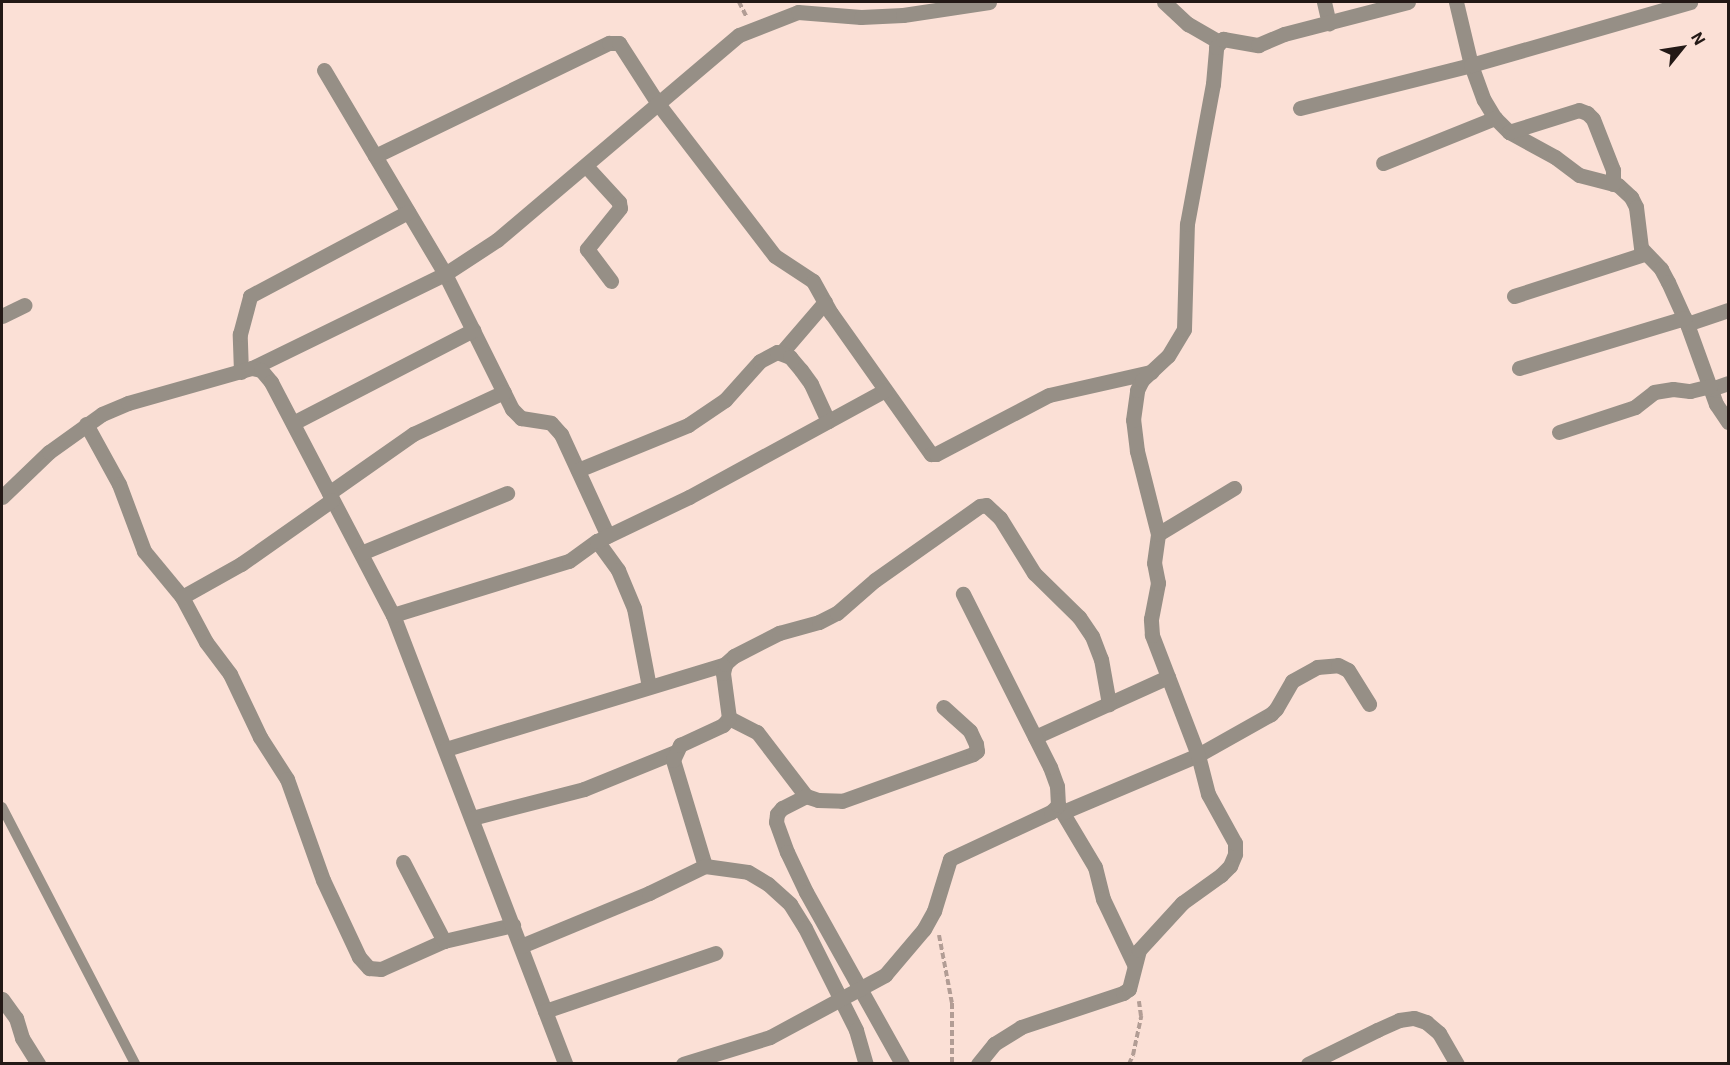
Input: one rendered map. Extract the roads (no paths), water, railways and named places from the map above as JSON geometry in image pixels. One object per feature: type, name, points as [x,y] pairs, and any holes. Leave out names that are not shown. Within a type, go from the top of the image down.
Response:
[{"type":"street","points":[[2,497],[49,452],[86,424],[128,403],[246,370],[445,274],[497,240],[739,35],[790,14],[817,12],[861,17],[903,15],[989,2]]},
{"type":"street","points":[[1164,2],[1188,24],[1219,42]]},
{"type":"street","points":[[1324,2],[1329,23]]},
{"type":"street","points":[[1219,42],[1223,39],[1258,45],[1278,36],[1408,2]]},
{"type":"street","points":[[1456,2],[1471,65],[1484,100],[1495,118],[1509,132],[1555,157],[1579,176],[1613,184],[1626,190],[1636,207],[1639,240],[1644,255],[1661,269],[1686,321],[1710,388],[1728,422]]},
{"type":"street","points":[[1300,108],[1471,65],[1690,2]]},
{"type":"street","points":[[978,1064],[994,1044],[1013,1031],[1129,989],[1139,950],[1162,922],[1182,903],[1230,866],[1235,854],[1235,843],[1208,794],[1198,754],[1151,627],[1158,583],[1154,565],[1158,534],[1137,451],[1133,420],[1137,390],[1151,371],[1168,356],[1184,329],[1187,224],[1219,42]]},
{"type":"street","points":[[375,156],[609,43],[619,43],[659,105],[775,256],[813,281],[885,390],[931,454],[936,454],[1049,395],[1151,371]]},
{"type":"street","points":[[324,69],[445,274],[512,409],[521,418],[551,423],[557,427],[578,470],[602,538],[634,608],[649,687]]},
{"type":"street","points":[[1509,132],[1579,110],[1587,113],[1593,119],[1612,170],[1613,184]]},
{"type":"street","points":[[1383,163],[1495,118]]},
{"type":"street","points":[[586,166],[614,195],[621,208],[587,249],[611,281]]},
{"type":"street","points":[[246,370],[240,334],[250,296],[408,212]]},
{"type":"street","points":[[1514,296],[1644,255]]},
{"type":"street","points":[[578,470],[688,424],[725,400],[760,361],[771,354],[782,352],[825,302]]},
{"type":"street","points":[[2,316],[25,305]]},
{"type":"street","points":[[1519,368],[1728,310]]},
{"type":"street","points":[[293,423],[473,330]]},
{"type":"street","points":[[782,352],[790,357],[806,377],[828,421]]},
{"type":"street","points":[[246,370],[261,370],[271,382],[393,615],[565,1064]]},
{"type":"street","points":[[1559,432],[1635,407],[1654,392],[1673,389],[1690,391],[1728,384]]},
{"type":"street","points":[[393,615],[569,561],[602,538],[689,497],[885,390]]},
{"type":"street","points":[[182,597],[241,564],[413,434],[504,392]]},
{"type":"street","points":[[86,424],[119,484],[144,551],[182,597],[206,642],[230,674],[260,737],[287,779],[323,880],[359,957],[369,968],[381,969],[444,941],[513,925]]},
{"type":"street","points":[[1158,534],[1234,488]]},
{"type":"street","points":[[361,553],[507,493]]},
{"type":"street","points":[[446,749],[725,664],[734,656],[779,633],[819,622],[837,613],[875,580],[981,506],[986,505],[1000,518],[1034,573],[1080,617],[1092,636],[1101,659],[1109,704]]},
{"type":"street","points":[[963,594],[1035,737],[1057,786],[1060,808],[1095,867],[1103,899],[1134,964]]},
{"type":"street","points":[[705,866],[673,760],[680,745],[723,725],[729,718],[723,674],[725,664]]},
{"type":"street","points":[[683,1064],[770,1036],[885,975],[905,954],[934,911],[950,859],[1060,808],[1198,754],[1270,714],[1276,709],[1292,681],[1317,667],[1338,665],[1348,670],[1369,704]]},
{"type":"street","points":[[1035,737],[1168,677]]},
{"type":"street","points":[[729,718],[758,732],[806,796],[818,800],[851,799],[977,751],[970,731],[943,707]]},
{"type":"street","points":[[472,818],[584,789],[675,752]]},
{"type":"street","points":[[806,796],[782,808],[777,814],[776,822],[806,892],[902,1064]]},
{"type":"street","points":[[404,862],[444,941]]},
{"type":"street","points":[[520,946],[650,893],[705,866],[748,873],[768,884],[790,903],[842,999],[856,1030],[866,1064]]},
{"type":"street","points":[[545,1011],[715,953]]},
{"type":"street","points":[[2,999],[16,1018],[22,1038],[39,1063]]},
{"type":"street","points":[[1308,1064],[1399,1020],[1414,1018],[1426,1022],[1439,1033],[1457,1064]]},
{"type":"lane","points":[[2,807],[135,1064]]}]
